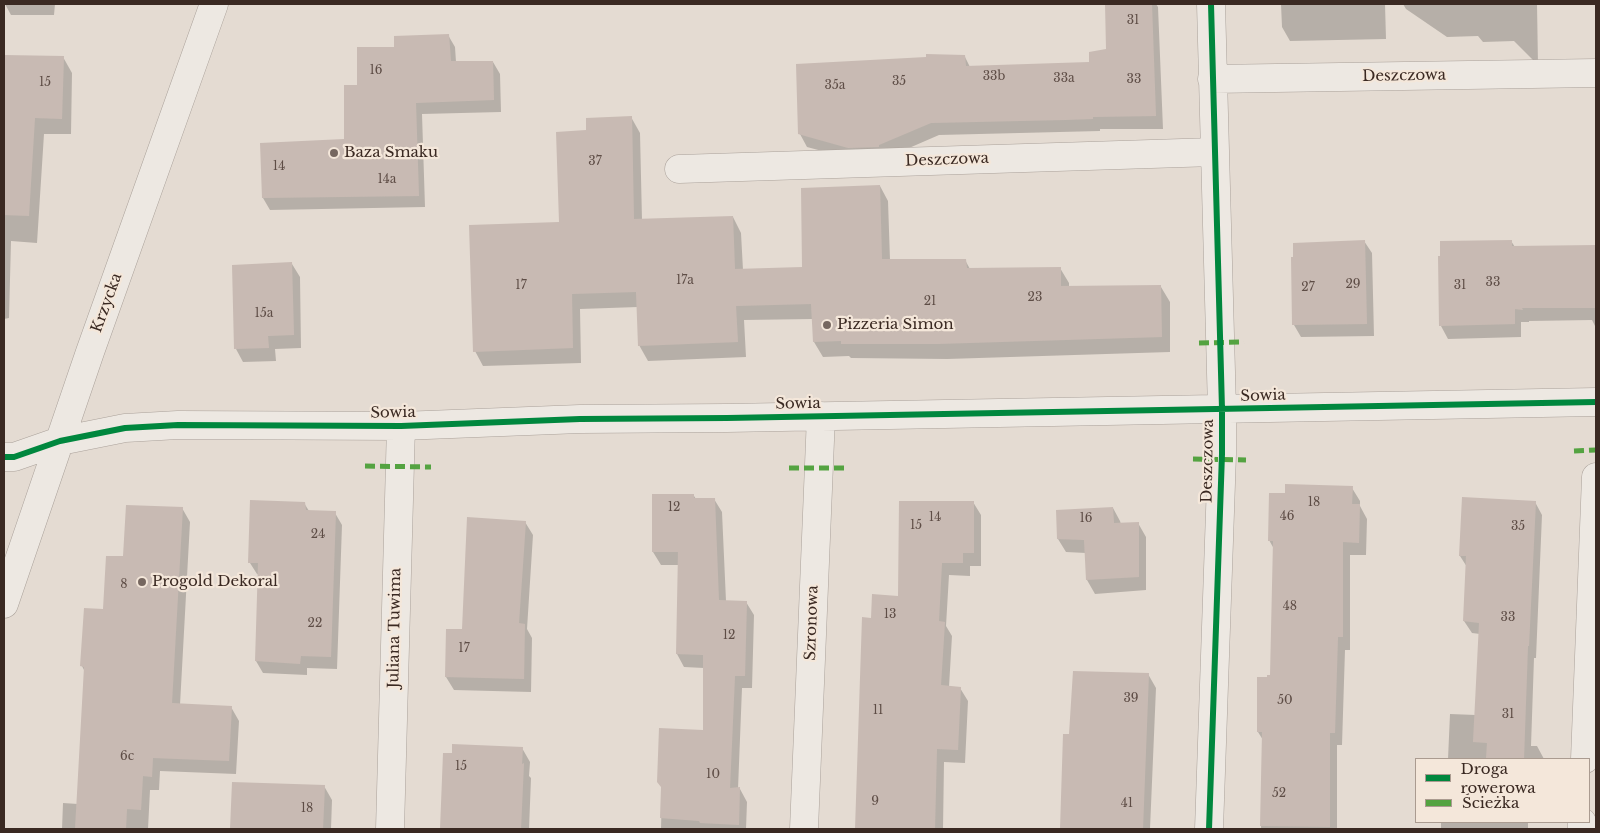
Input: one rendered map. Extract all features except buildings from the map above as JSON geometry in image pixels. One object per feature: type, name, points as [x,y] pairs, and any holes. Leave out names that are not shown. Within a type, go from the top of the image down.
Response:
[{"type":"street","name":"Krzycka","points":[[4,604],[90,352],[214,4]]},
{"type":"street","name":"Deszczowa","points":[[1209,829],[1222,454],[1211,4]]},
{"type":"street","name":"Deszczowa","points":[[1212,79],[1596,73]]},
{"type":"street","name":"Deszczowa","points":[[680,169],[1214,152]]},
{"type":"street","name":"Sowia","points":[[4,457],[14,457],[60,441],[126,428],[163,426],[400,426],[580,419],[1596,402]]},
{"type":"street","name":"Szronowa","points":[[804,829],[821,416]]},
{"type":"street","name":"Juliana Tuwima","points":[[390,829],[400,426]]},
{"type":"street","points":[[1585,758],[1596,477]]},
{"type":"marked path","points":[[1199,343],[1244,342]]},
{"type":"marked path","points":[[1574,451],[1596,450]]},
{"type":"marked path","points":[[1193,459],[1246,460]]},
{"type":"marked path","points":[[365,466],[431,467]]},
{"type":"marked path","points":[[789,468],[847,468]]},
{"type":"cycle path","points":[[1209,829],[1222,454],[1211,4]]},
{"type":"cycle path","points":[[4,457],[14,457],[60,441],[125,428],[178,425],[401,426],[580,419],[1596,402]]},
{"type":"place","name":"Baza Smaku","points":[[334,153]]},
{"type":"place","name":"Pizzeria Simon","points":[[827,325]]},
{"type":"place","name":"Progold Dekoral","points":[[142,582]]}]
